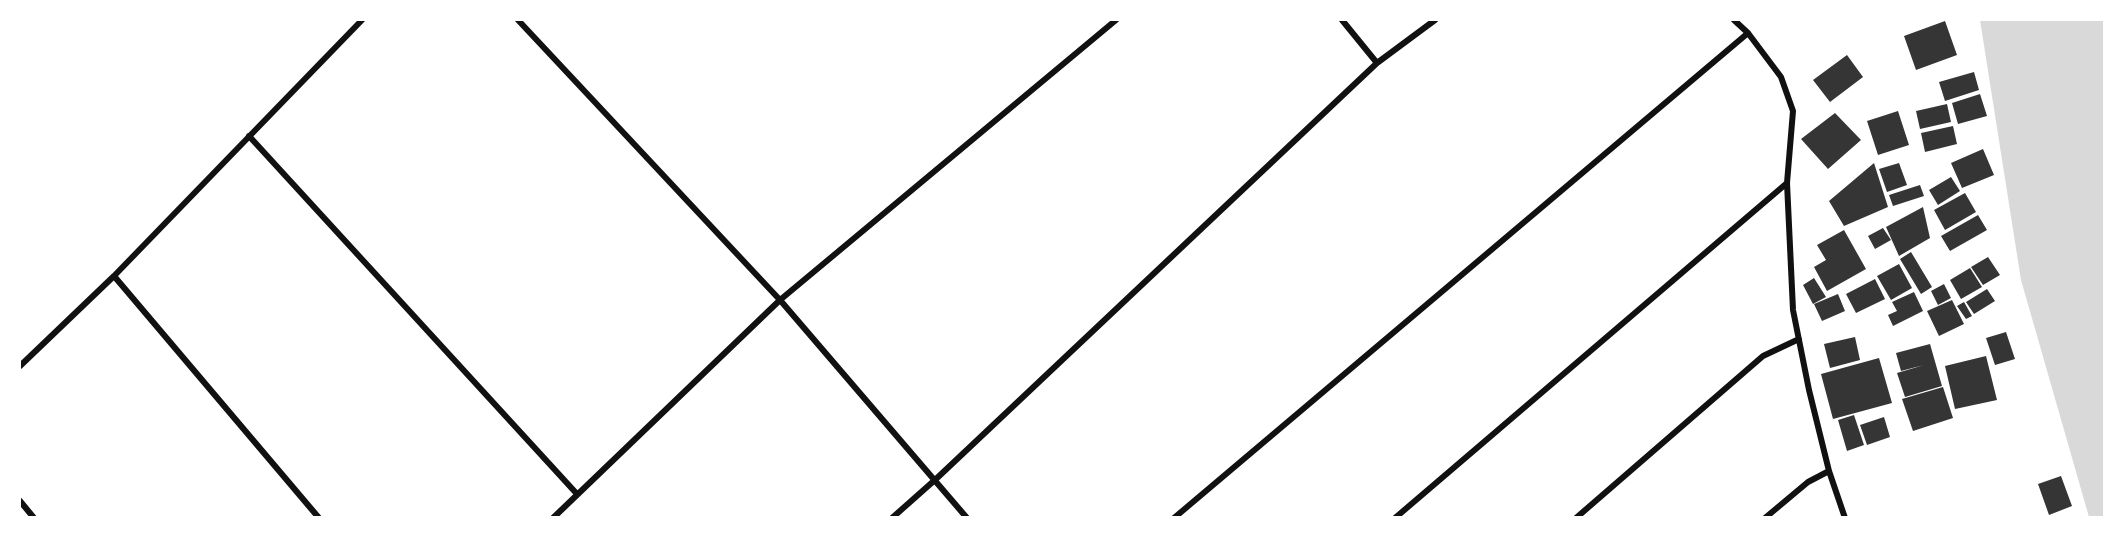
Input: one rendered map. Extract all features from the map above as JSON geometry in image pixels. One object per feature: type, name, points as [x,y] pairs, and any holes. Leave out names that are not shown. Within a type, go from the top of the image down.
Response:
[{"type":"street","points":[[20,366],[114,276],[362,20]]},
{"type":"street","points":[[518,20],[780,300],[968,518]]},
{"type":"street","points":[[553,518],[780,300],[1116,20]]},
{"type":"street","points":[[1342,20],[1377,63]]},
{"type":"street","points":[[892,518],[1377,63],[1435,20]]},
{"type":"street","points":[[1734,20],[1748,33],[1781,77],[1793,111],[1786,183],[1793,310],[1809,390],[1829,471],[1845,518]]},
{"type":"street","points":[[1174,518],[1748,33]]},
{"type":"street","points":[[249,136],[577,495]]},
{"type":"street","points":[[1395,518],[1786,183]]},
{"type":"street","points":[[114,276],[319,518]]},
{"type":"street","points":[[1576,518],[1763,356],[1799,339]]},
{"type":"street","points":[[1765,518],[1808,482],[1829,471]]},
{"type":"street","points":[[20,501],[34,518]]},
{"type":"shaded area","points":[[1980,20],[2104,20],[2104,517],[2089,517],[2021,280]]},
{"type":"building","points":[[1945,21],[1957,55],[1916,70],[1904,36]]},
{"type":"building","points":[[1847,55],[1863,77],[1830,102],[1813,80]]},
{"type":"building","points":[[1974,72],[1979,90],[1945,101],[1939,82]]},
{"type":"building","points":[[1980,94],[1987,116],[1958,124],[1952,103]]},
{"type":"building","points":[[1947,104],[1951,122],[1920,129],[1916,111]]},
{"type":"building","points":[[1898,111],[1909,145],[1878,155],[1867,121]]},
{"type":"building","points":[[1835,113],[1861,140],[1828,169],[1801,139]]},
{"type":"building","points":[[1953,126],[1957,144],[1925,152],[1921,133]]},
{"type":"building","points":[[1983,149],[1994,175],[1962,188],[1951,163]]},
{"type":"building","points":[[1874,163],[1888,207],[1844,226],[1829,201]]},
{"type":"building","points":[[1899,163],[1907,185],[1887,192],[1879,169]]},
{"type":"building","points":[[1951,177],[1960,191],[1938,205],[1929,190]]},
{"type":"building","points":[[1920,185],[1924,196],[1893,206],[1889,195]]},
{"type":"building","points":[[1965,193],[1976,212],[1945,230],[1934,210]]},
{"type":"building","points":[[1923,207],[1930,238],[1899,256],[1886,227]]},
{"type":"building","points":[[1978,215],[1987,230],[1950,251],[1941,236]]},
{"type":"building","points":[[1883,228],[1891,240],[1875,249],[1868,236]]},
{"type":"building","points":[[1844,230],[1866,269],[1827,291],[1814,267],[1826,260],[1817,245]]},
{"type":"building","points":[[1911,252],[1932,287],[1921,294],[1900,259]]},
{"type":"building","points":[[1988,257],[2000,275],[1983,285],[1971,267]]},
{"type":"building","points":[[1899,264],[1912,288],[1891,300],[1877,276]]},
{"type":"building","points":[[1970,268],[1982,287],[1961,299],[1950,280]]},
{"type":"building","points":[[1814,278],[1826,297],[1813,304],[1803,285]]},
{"type":"building","points":[[1875,279],[1885,299],[1856,313],[1846,294]]},
{"type":"building","points":[[1944,284],[1951,298],[1938,305],[1931,291]]},
{"type":"building","points":[[1987,289],[1995,301],[1974,314],[1966,302]]},
{"type":"building","points":[[1914,292],[1923,311],[1893,326],[1888,315],[1897,311],[1892,302]]},
{"type":"building","points":[[1838,294],[1845,311],[1822,321],[1814,304]]},
{"type":"building","points":[[1952,300],[1964,324],[1939,336],[1927,311]]},
{"type":"building","points":[[1964,302],[1972,316],[1966,319],[1957,306]]},
{"type":"building","points":[[2006,332],[2015,359],[1995,365],[1986,338]]},
{"type":"building","points":[[1855,337],[1860,360],[1830,368],[1824,344]]},
{"type":"building","points":[[1930,344],[1942,386],[1905,397],[1897,373],[1924,365],[1901,371],[1896,353]]},
{"type":"building","points":[[1986,356],[1997,400],[1955,409],[1945,366]]},
{"type":"building","points":[[1879,358],[1892,403],[1833,419],[1821,374]]},
{"type":"building","points":[[1943,387],[1953,418],[1913,431],[1902,399]]},
{"type":"building","points":[[1854,415],[1864,445],[1847,451],[1838,420]]},
{"type":"building","points":[[1884,417],[1890,437],[1867,445],[1860,425]]},
{"type":"building","points":[[2061,476],[2072,506],[2049,515],[2038,484]]}]
